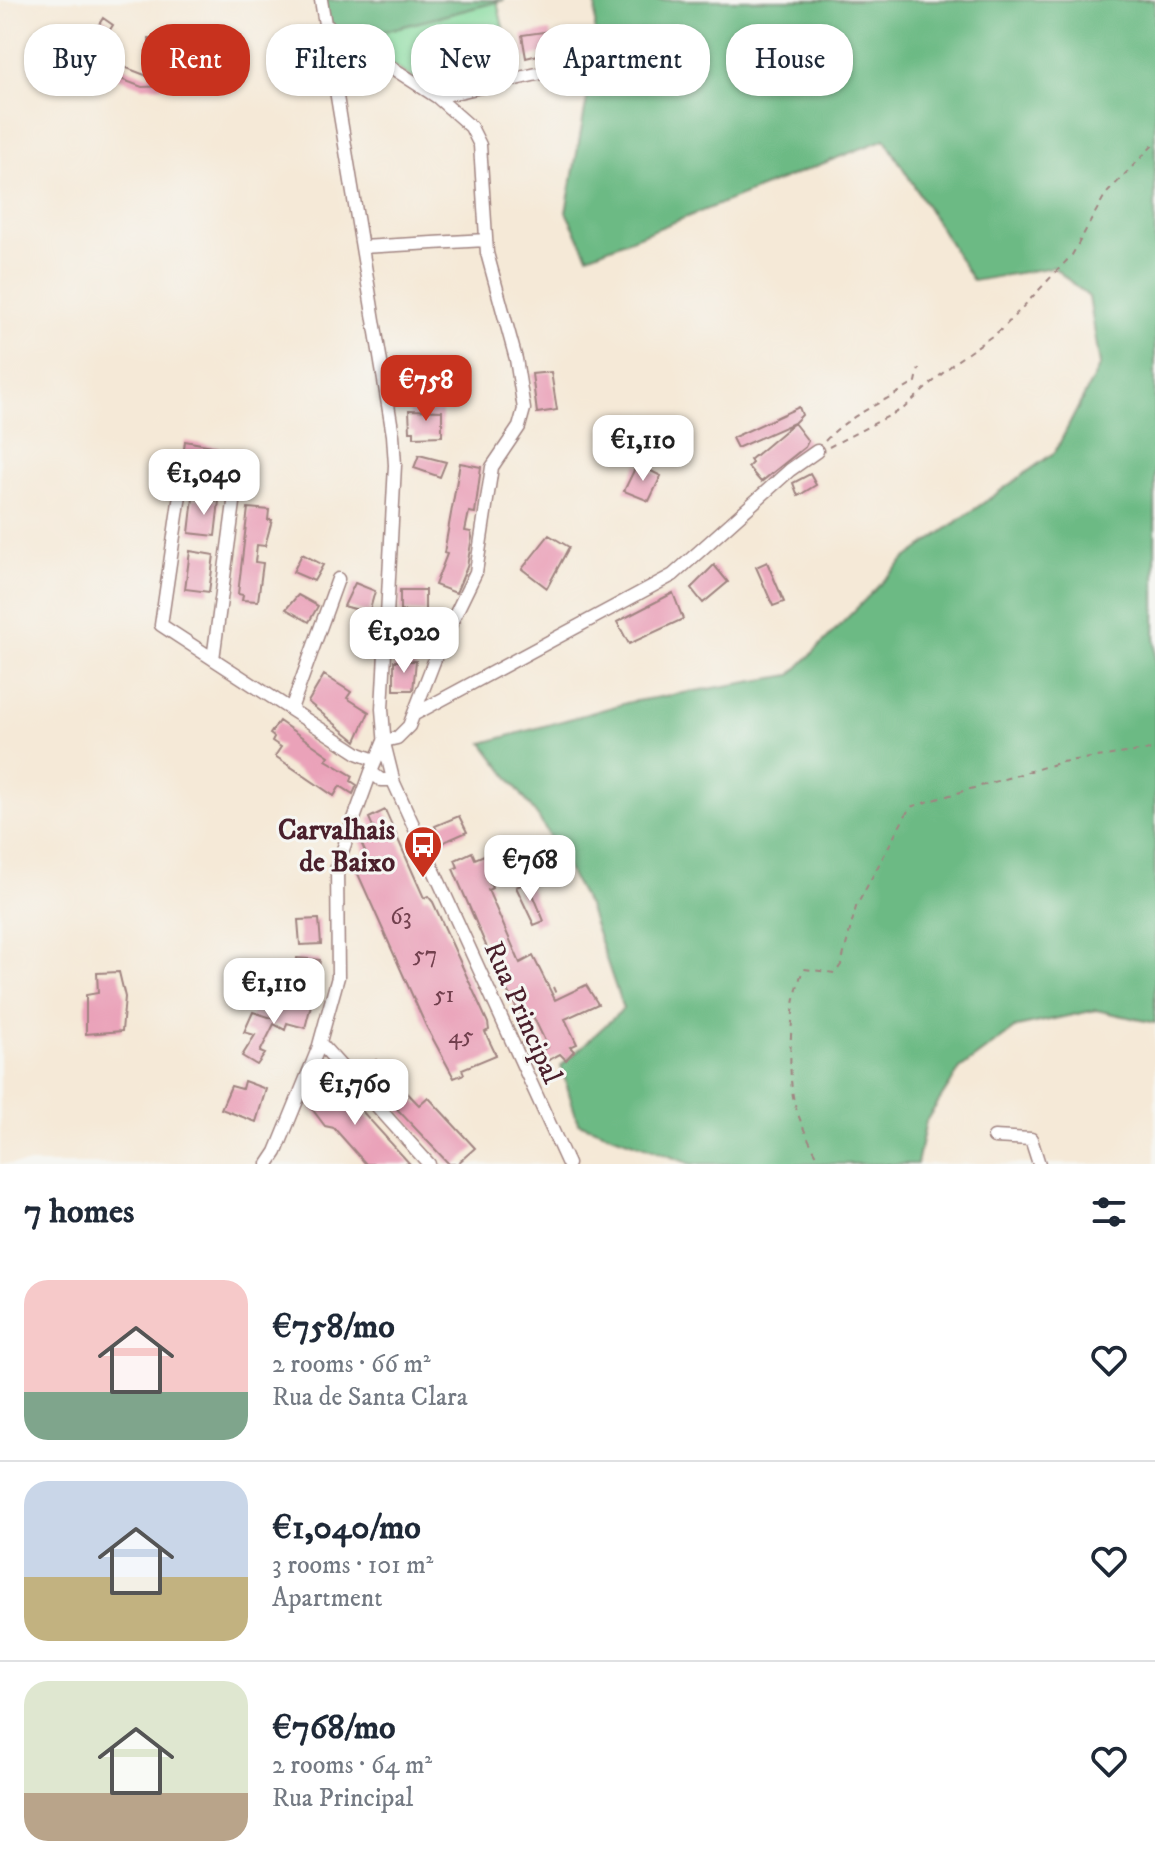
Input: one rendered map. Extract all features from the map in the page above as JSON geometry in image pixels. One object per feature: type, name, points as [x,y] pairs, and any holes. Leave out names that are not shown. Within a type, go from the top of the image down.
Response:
[{"type":"street","points":[[321,0],[326,24]]},
{"type":"street","points":[[384,744],[402,735],[415,714],[440,646],[476,572],[492,467],[519,427],[524,409],[516,359],[486,240],[480,145],[471,127],[437,97],[395,70]]},
{"type":"street","points":[[437,97],[535,74]]},
{"type":"street","points":[[268,1164],[276,1152],[320,1043],[338,977],[337,866],[384,744],[384,650],[395,465],[388,401],[338,96]]},
{"type":"street","points":[[362,247],[486,240]]},
{"type":"street","points":[[415,714],[673,575],[790,470],[817,451]]},
{"type":"street","points":[[213,659],[236,488],[182,481],[161,625],[213,659],[291,709],[359,754],[373,766],[381,780],[393,780]]},
{"type":"street","points":[[291,709],[338,579]]},
{"type":"street","name":"Rua Principal","points":[[384,744],[393,780],[568,1164]]},
{"type":"street","points":[[320,1043],[429,1164]]},
{"type":"street","points":[[994,1137],[1031,1139],[1039,1164]]},
{"type":"path","points":[[817,451],[904,408],[955,362],[1002,329],[1072,255],[1105,195],[1155,143]]},
{"type":"path","points":[[817,451],[834,431],[859,413],[878,406],[916,382],[919,368]]},
{"type":"path","points":[[823,1164],[794,1100],[792,1003],[797,981],[804,969],[835,973],[841,965],[856,907],[910,807],[1061,762],[1155,749]]},
{"type":"path","points":[[553,987],[556,994]]},
{"type":"green space","points":[[320,0],[504,0],[395,28],[395,24],[326,24]]},
{"type":"green space","points":[[596,0],[1155,0],[1155,1023],[1096,1010],[1017,1027],[960,1069],[926,1121],[917,1164],[691,1164],[578,1123],[561,1066],[623,1009],[588,906],[539,818],[483,743],[630,702],[791,675],[906,558],[1055,452],[1100,365],[1089,297],[1053,267],[973,281],[885,139],[588,256],[566,212],[588,96],[710,96],[710,24],[595,24]]},
{"type":"green space","points":[[497,1],[502,24],[411,24],[411,77],[395,67],[395,28]]},
{"type":"building","points":[[535,33],[535,56],[526,58],[522,35]]},
{"type":"building","points":[[125,67],[141,74],[141,87],[125,81]]},
{"type":"building","points":[[551,372],[557,410],[537,413],[532,374]]},
{"type":"building","points":[[799,407],[802,415],[794,423],[737,448],[732,438]]},
{"type":"building","points":[[409,410],[442,411],[442,436],[414,437],[414,431],[410,431]]},
{"type":"building","points":[[794,423],[808,441],[805,447],[761,482],[748,467],[752,463],[750,460]]},
{"type":"building","points":[[185,441],[223,448],[221,471],[201,469],[202,459],[183,457]]},
{"type":"building","points":[[419,455],[446,462],[440,477],[414,468]]},
{"type":"building","points":[[460,463],[481,467],[475,513],[469,512],[465,531],[471,532],[472,537],[467,567],[456,593],[435,585],[447,554],[444,553]]},
{"type":"building","points":[[637,464],[661,476],[649,501],[624,491]]},
{"type":"building","points":[[810,474],[816,485],[798,496],[793,483]]},
{"type":"building","points":[[193,498],[219,501],[215,536],[189,533]]},
{"type":"building","points":[[248,508],[269,510],[268,520],[272,520],[265,546],[257,545],[255,562],[263,563],[258,601],[242,600],[243,595],[238,594]]},
{"type":"building","points":[[549,535],[569,547],[547,588],[522,569]]},
{"type":"building","points":[[190,551],[214,555],[209,592],[185,589]]},
{"type":"building","points":[[302,554],[323,565],[314,581],[293,572]]},
{"type":"building","points":[[767,562],[784,602],[773,606],[756,567]]},
{"type":"building","points":[[714,565],[728,582],[703,603],[691,588]]},
{"type":"building","points":[[355,583],[375,591],[369,613],[344,606]]},
{"type":"building","points":[[400,590],[425,590],[425,612],[400,611]]},
{"type":"building","points":[[673,593],[683,619],[629,644],[617,622]]},
{"type":"building","points":[[298,595],[318,606],[309,622],[286,609]]},
{"type":"building","points":[[413,620],[432,629],[421,652],[401,645]]},
{"type":"building","points":[[394,661],[416,661],[413,690],[394,690]]},
{"type":"building","points":[[324,675],[351,692],[347,698],[369,712],[356,741],[308,702]]},
{"type":"building","points":[[279,721],[329,756],[326,760],[353,776],[351,781],[357,785],[353,794],[340,786],[334,796],[275,756],[281,747],[272,741],[274,737],[270,734]]},
{"type":"building","points":[[385,810],[424,898],[428,896],[433,902],[488,1023],[489,1030],[485,1032],[496,1055],[462,1069],[464,1074],[454,1078],[426,1026],[354,865],[368,858],[358,836],[374,829],[369,818]]},
{"type":"building","points":[[459,816],[467,832],[442,843],[435,826]]},
{"type":"building","points":[[472,852],[475,859],[484,855],[491,869],[485,872],[492,888],[488,890],[520,963],[533,956],[555,1000],[586,985],[598,1004],[565,1019],[577,1044],[570,1047],[574,1051],[566,1060],[560,1054],[545,1062],[540,1051],[548,1047],[532,1014],[528,1016],[525,1010],[519,1013],[497,971],[453,869],[458,867],[455,860]]},
{"type":"building","points":[[528,882],[544,921],[534,925],[516,887]]},
{"type":"building","points":[[319,919],[321,944],[300,945],[298,920]]},
{"type":"building","points":[[297,958],[320,960],[316,988],[294,984]]},
{"type":"building","points":[[119,972],[125,997],[122,1031],[86,1034],[86,995],[98,993],[97,973]]},
{"type":"building","points":[[282,997],[311,1005],[305,1028],[287,1023],[285,1030],[274,1024],[260,1052],[265,1054],[257,1065],[242,1056],[255,1035],[244,1032],[253,1012],[275,1019]]},
{"type":"building","points":[[376,1060],[419,1105],[428,1097],[475,1148],[457,1164],[449,1164],[363,1073]]},
{"type":"building","points":[[338,1080],[351,1099],[410,1164],[366,1164],[334,1128],[325,1126],[309,1105]]},
{"type":"building","points":[[244,1081],[266,1089],[256,1122],[221,1109],[231,1086],[242,1089]]},
{"type":"place","name":"Carvalhais de Baixo","points":[[423,879]]}]
